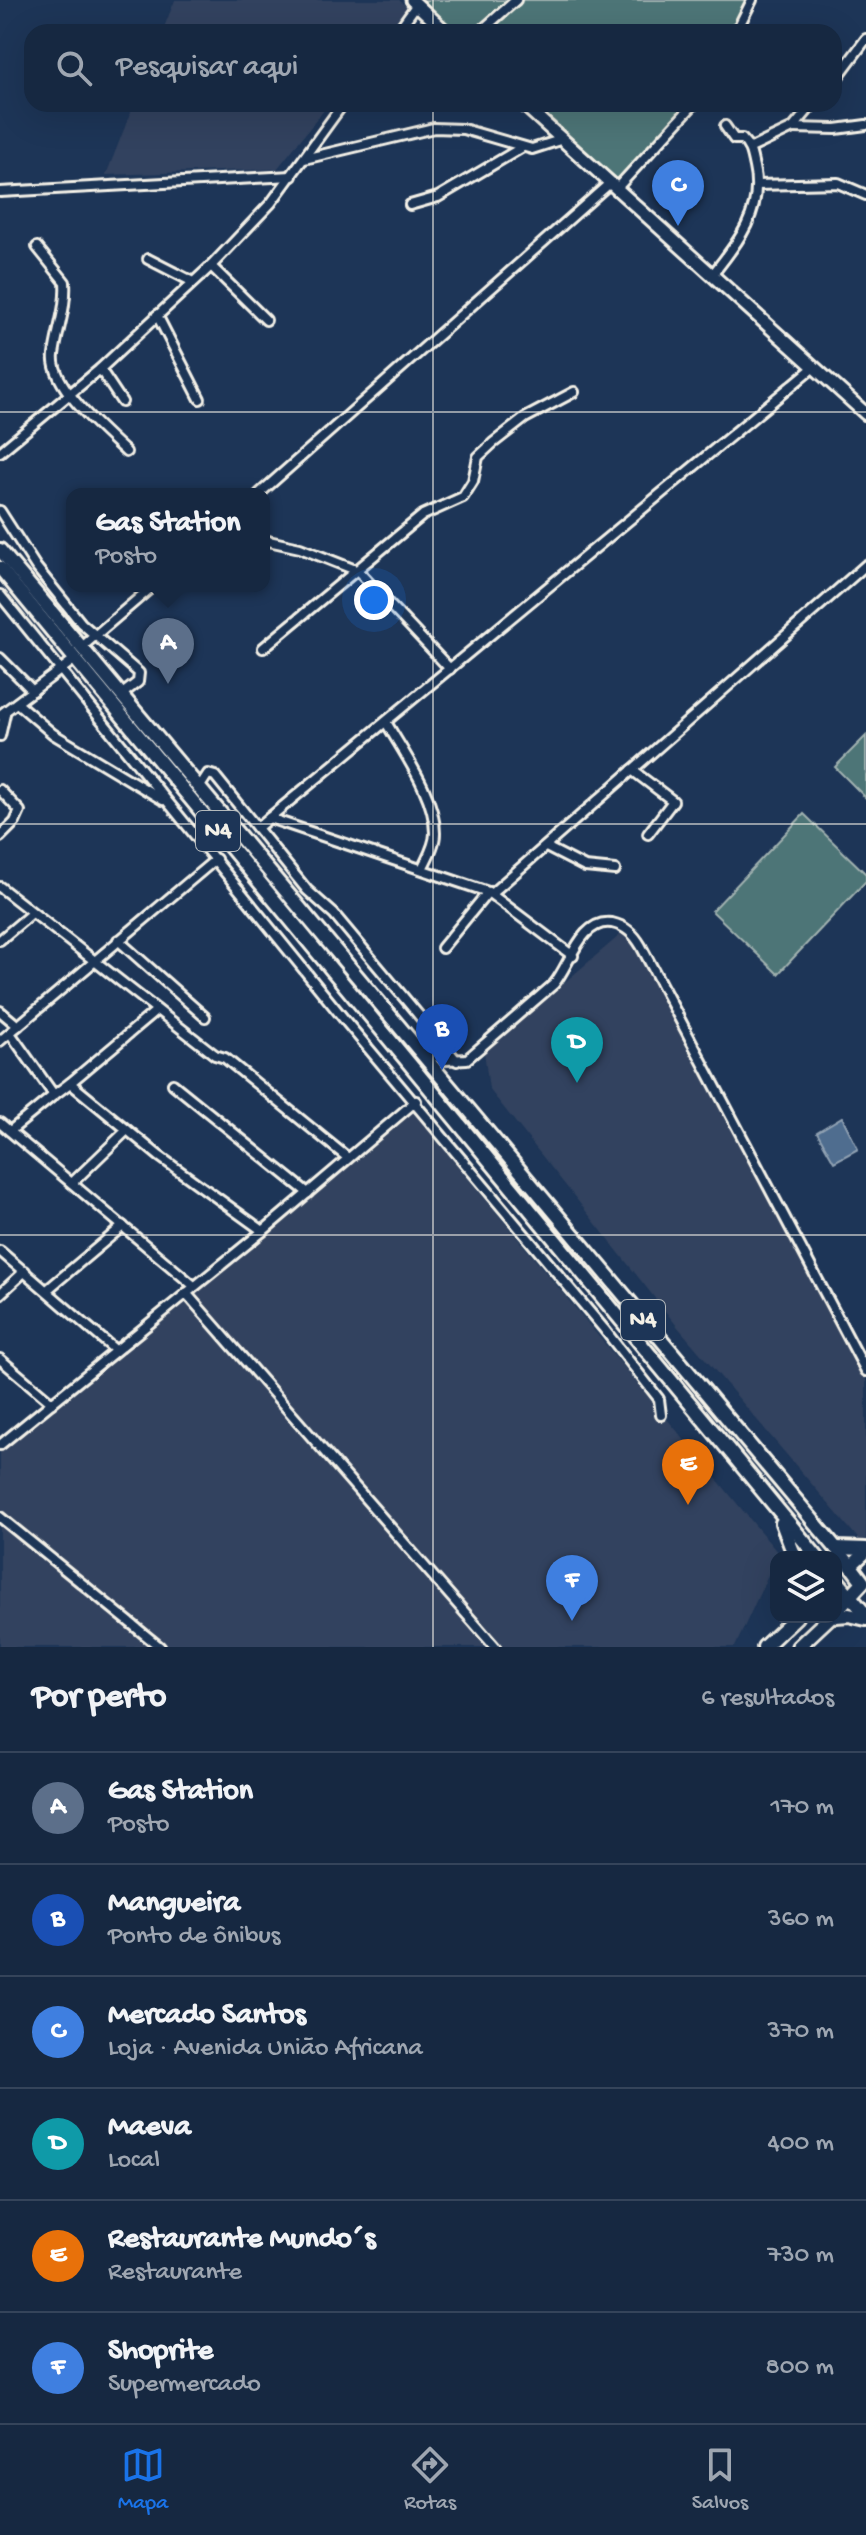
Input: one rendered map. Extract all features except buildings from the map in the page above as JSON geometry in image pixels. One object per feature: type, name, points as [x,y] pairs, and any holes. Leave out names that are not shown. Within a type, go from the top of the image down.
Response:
[{"type":"main road","points":[[415,2],[438,24]]},
{"type":"main road","points":[[531,112],[866,414]]},
{"type":"main road","name":"N4","points":[[0,550],[83,646],[415,1049],[865,1582],[842,1606]]},
{"type":"main road","name":"N4","points":[[0,568],[812,1551]]},
{"type":"main road","points":[[754,1481],[785,1528],[793,1551]]},
{"type":"main road","points":[[836,1548],[866,1550]]},
{"type":"main road","points":[[842,1574],[866,1550]]},
{"type":"main road","points":[[842,1587],[866,1617]]},
{"type":"main road","points":[[842,1615],[866,1617]]},
{"type":"main road","points":[[765,1646],[779,1623]]},
{"type":"main road","points":[[765,1646],[790,1623]]},
{"type":"main road","name":"N4","points":[[798,1647],[825,1623]]},
{"type":"street","points":[[489,24],[516,0]]},
{"type":"street","points":[[740,24],[752,0]]},
{"type":"street","points":[[402,24],[415,2]]},
{"type":"street","points":[[842,71],[866,39]]},
{"type":"street","points":[[0,452],[100,369],[211,266],[292,176],[337,112]]},
{"type":"street","points":[[266,488],[613,186],[686,112]]},
{"type":"street","points":[[751,148],[793,128],[806,112]]},
{"type":"street","points":[[793,128],[836,129],[866,125]]},
{"type":"street","points":[[712,275],[746,228],[757,185],[751,148],[742,139],[734,139],[725,126]]},
{"type":"street","points":[[303,159],[446,127],[482,134],[521,148],[532,149],[560,140]]},
{"type":"street","points":[[410,205],[438,197],[521,148]]},
{"type":"street","points":[[0,192],[292,176]]},
{"type":"street","points":[[757,185],[838,183],[866,195]]},
{"type":"street","points":[[37,247],[65,282],[54,358],[70,395],[126,452]]},
{"type":"street","points":[[148,259],[193,282]]},
{"type":"street","points":[[211,266],[266,320]]},
{"type":"street","points":[[157,315],[200,399]]},
{"type":"street","points":[[257,828],[814,367]]},
{"type":"street","points":[[100,369],[122,402]]},
{"type":"street","points":[[263,648],[423,515],[463,497],[473,481],[478,457],[493,443],[525,418],[574,392]]},
{"type":"street","points":[[0,511],[54,591],[96,635],[139,673],[138,682],[121,695]]},
{"type":"street","points":[[270,541],[300,548],[358,571],[450,669]]},
{"type":"street","points":[[442,948],[490,892],[546,847],[866,565]]},
{"type":"street","points":[[83,646],[146,592]]},
{"type":"street","points":[[0,595],[659,1399],[661,1415]]},
{"type":"street","points":[[0,658],[33,691]]},
{"type":"street","points":[[0,736],[2,715],[75,659]]},
{"type":"street","points":[[17,703],[53,734],[102,766],[145,786],[173,808]]},
{"type":"street","points":[[386,722],[416,775],[433,820],[434,843],[422,869]]},
{"type":"street","points":[[632,770],[673,801],[648,834]]},
{"type":"street","points":[[199,788],[208,774],[215,776],[307,890],[345,927],[457,1061]]},
{"type":"street","points":[[0,790],[20,811],[15,822],[0,837]]},
{"type":"street","points":[[269,818],[490,892],[573,956]]},
{"type":"street","points":[[546,847],[585,867],[615,870]]},
{"type":"street","points":[[0,1041],[216,859]]},
{"type":"street","points":[[0,887],[215,1055],[225,1058],[348,1158]]},
{"type":"street","points":[[0,940],[32,913]]},
{"type":"street","points":[[415,1049],[457,1061],[474,1054],[554,984],[582,937],[603,923],[615,924],[634,935],[866,1371]]},
{"type":"street","points":[[118,940],[205,1017]]},
{"type":"street","points":[[10,1131],[157,1010]]},
{"type":"street","points":[[0,1011],[18,1026]]},
{"type":"street","points":[[10,1033],[54,1095]]},
{"type":"street","points":[[70,1083],[127,1130],[263,1231]]},
{"type":"street","points":[[173,1084],[308,1193]]},
{"type":"street","points":[[0,1445],[263,1231],[416,1101]]},
{"type":"street","points":[[0,1123],[194,1286]]},
{"type":"street","points":[[72,1183],[127,1130]]},
{"type":"street","points":[[47,1290],[123,1226]]},
{"type":"street","points":[[0,1251],[115,1350]]},
{"type":"street","points":[[0,1294],[25,1271]]},
{"type":"street","points":[[186,1293],[495,1647]]},
{"type":"street","points":[[0,1359],[52,1403]]},
{"type":"street","points":[[0,1517],[160,1647]]},
{"type":"shaded area","points":[[175,0],[399,0],[407,7],[393,24],[165,24]]},
{"type":"shaded area","points":[[131,112],[323,112],[277,169],[106,175]]},
{"type":"shaded area","points":[[626,930],[866,1378],[866,1539],[862,1543],[677,1326],[489,1089],[484,1051]]},
{"type":"shaded area","points":[[413,1112],[776,1551],[770,1551],[770,1570],[735,1647],[0,1647],[0,1452]]},
{"type":"shaded area","points":[[842,1117],[858,1149],[834,1162],[817,1132]]},
{"type":"green space","points":[[422,0],[752,0],[741,24],[448,24]]},
{"type":"green space","points":[[544,112],[684,112],[620,182]]},
{"type":"green space","points":[[866,736],[866,798],[835,767]]},
{"type":"green space","points":[[804,814],[866,874],[866,881],[778,974],[712,911]]},
{"type":"place","name":"Mercado Santos","points":[[678,226]]},
{"type":"place","name":"Gas Station","points":[[168,684]]},
{"type":"place","name":"Mangueira","points":[[442,1070]]},
{"type":"place","name":"Maeva","points":[[577,1083]]},
{"type":"place","name":"Restaurante Mundo´s","points":[[688,1505]]},
{"type":"place","name":"Shoprite","points":[[572,1621]]}]
